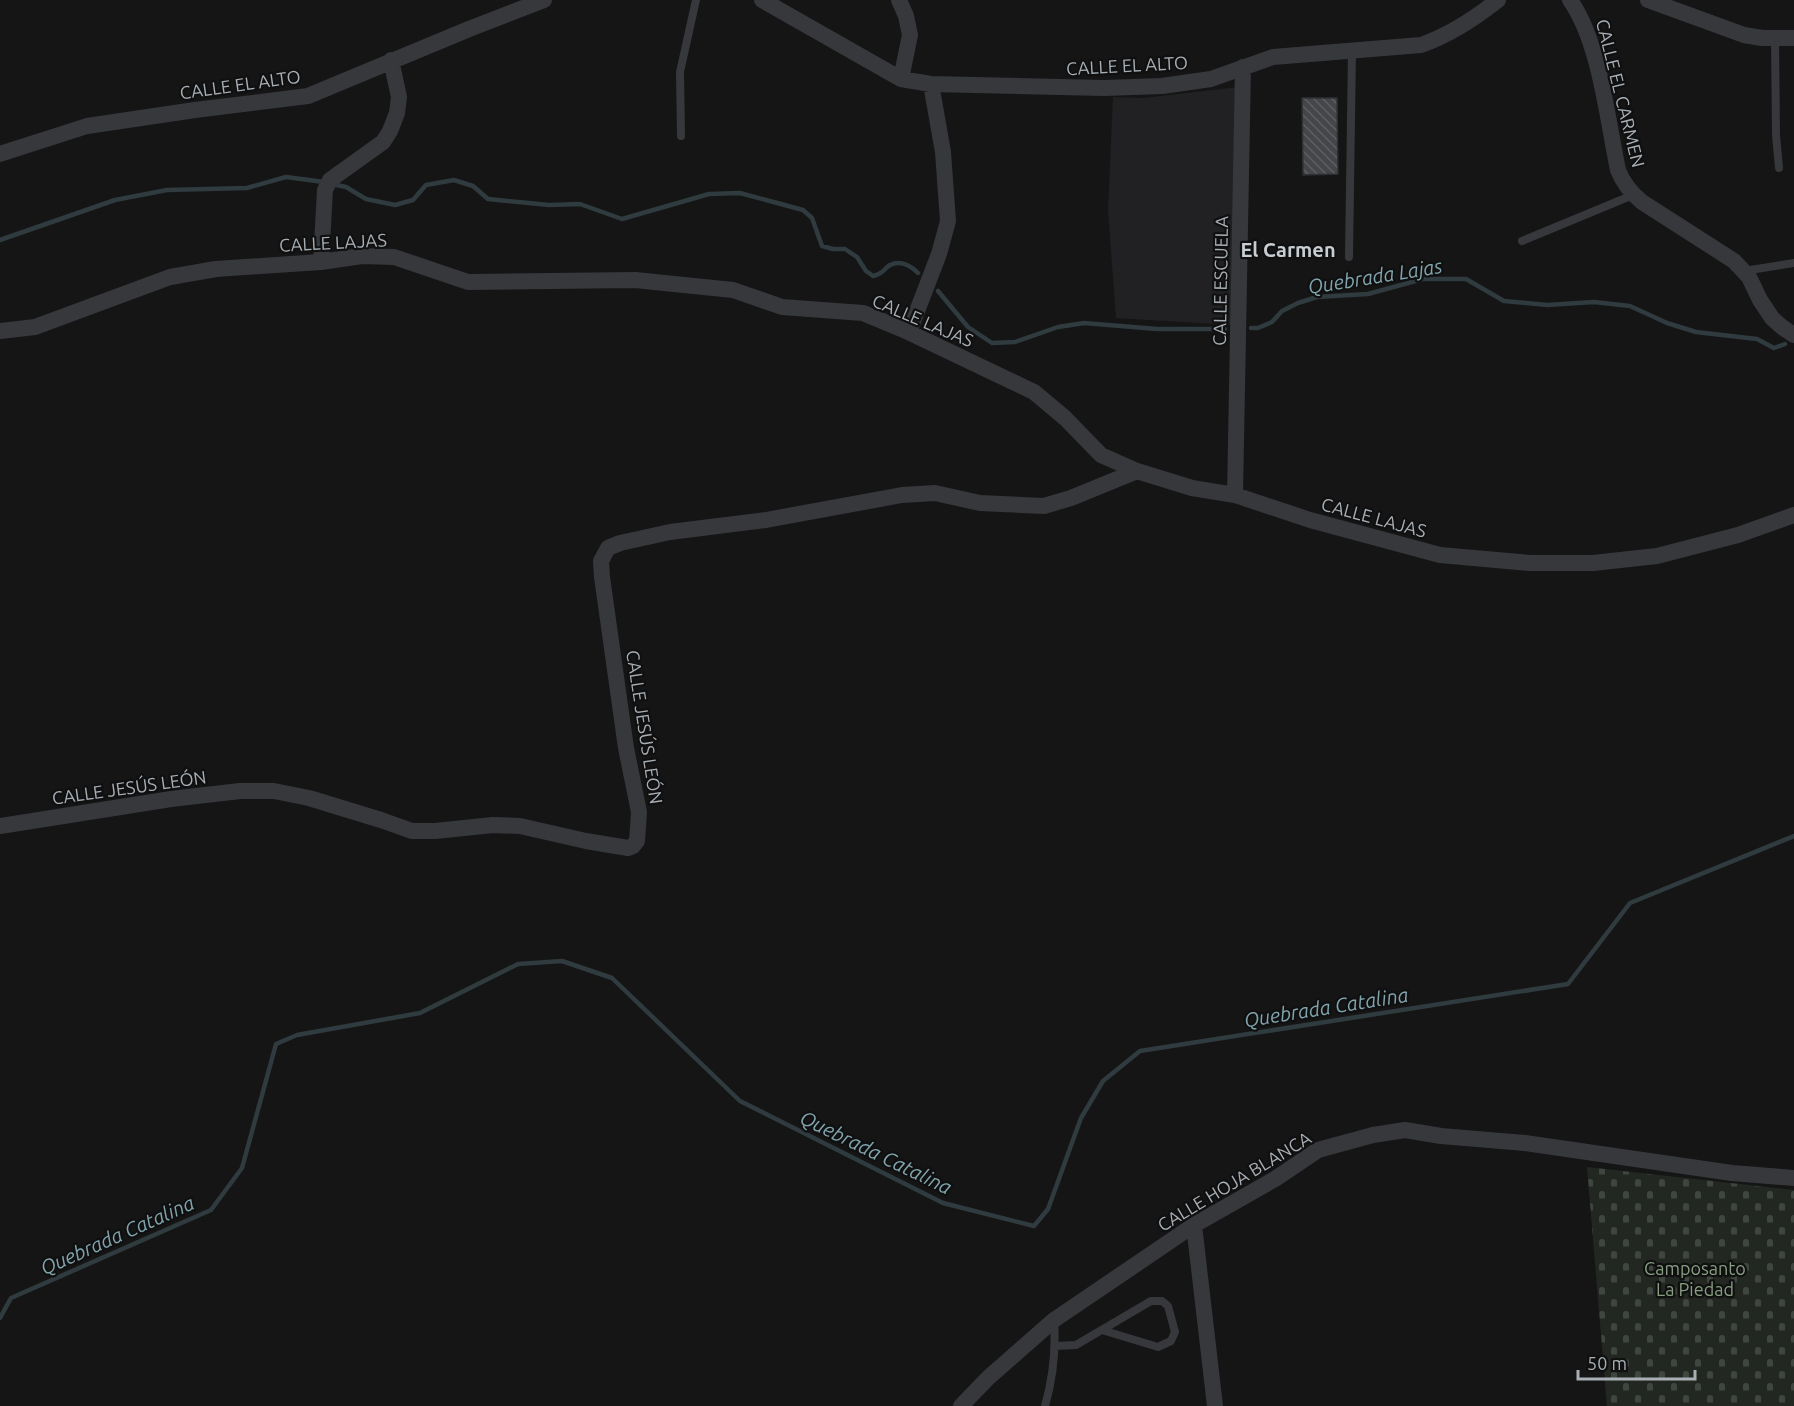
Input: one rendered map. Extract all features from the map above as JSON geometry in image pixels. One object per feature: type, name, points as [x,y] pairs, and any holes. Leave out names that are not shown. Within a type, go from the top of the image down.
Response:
[{"type":"street","name":"CALLE EL ALTO","points":[[0,154],[87,126],[308,96],[391,60],[544,0]]},
{"type":"street","name":"CALLE EL ALTO","points":[[762,0],[900,79],[931,84],[1082,88],[1162,86],[1210,79],[1273,57],[1421,45],[1442,38],[1498,0]]},
{"type":"street","points":[[899,0],[906,16],[910,35],[900,79]]},
{"type":"street","name":"CALLE EL CARMEN","points":[[1570,0],[1580,14],[1592,46],[1622,180],[1633,195],[1728,256],[1744,271],[1772,318],[1794,334]]},
{"type":"street","points":[[1648,0],[1744,35],[1762,38],[1794,38]]},
{"type":"street","points":[[321,262],[325,190],[330,180],[383,142],[397,113],[399,97],[391,60]]},
{"type":"street","name":"CALLE ESCUELA","points":[[1235,495],[1243,67]]},
{"type":"street","points":[[909,332],[939,254],[948,221],[944,152],[931,84]]},
{"type":"street","name":"CALLE LAJAS","points":[[0,331],[35,327],[170,277],[216,269],[321,262],[362,256],[394,257],[468,282],[635,280],[733,290],[782,307],[863,313],[909,332],[1034,392],[1065,418],[1101,455],[1137,471],[1192,488],[1235,495],[1310,520],[1440,555],[1530,563],[1593,563],[1657,556],[1738,535],[1794,515]]},
{"type":"street","name":"CALLE JESÚS LEÓN","points":[[0,826],[171,799],[240,791],[274,791],[309,798],[412,831],[493,825],[520,826],[628,848],[637,841],[639,812],[626,748],[602,577],[601,561],[608,548],[620,543],[670,532],[766,520],[902,495],[935,493],[980,503],[1044,506],[1071,498],[1137,471]]},
{"type":"street","name":"CALLE HOJA BLANCA","points":[[961,1406],[988,1378],[1054,1320],[1194,1225],[1275,1179],[1318,1150],[1373,1135],[1405,1130],[1441,1136],[1525,1143],[1732,1173],[1794,1178]]},
{"type":"street","points":[[1194,1225],[1215,1406]]},
{"type":"lane","points":[[681,136],[680,72],[696,0]]},
{"type":"lane","points":[[1775,38],[1776,135],[1779,168]]},
{"type":"lane","points":[[1349,257],[1352,50]]},
{"type":"lane","points":[[1522,241],[1633,195]]},
{"type":"lane","points":[[1744,271],[1794,263]]},
{"type":"lane","points":[[1055,1346],[1076,1345],[1151,1301],[1162,1300],[1168,1306],[1175,1332],[1171,1341],[1158,1347],[1102,1330]]},
{"type":"lane","points":[[1045,1406],[1052,1381],[1055,1346],[1054,1320]]},
{"type":"shaded area","points":[[1239,87],[1231,325],[1116,318],[1108,210],[1113,97],[1143,98]]},
{"type":"green space","name":"Camposanto La Piedad","points":[[1587,1167],[1794,1190],[1794,1406],[1607,1406]]},
{"type":"building","points":[[1302,98],[1337,98],[1338,174],[1303,175]]},
{"type":"waterway","name":"Quebrada Lajas","points":[[0,240],[115,200],[167,190],[247,188],[286,177],[324,182]]},
{"type":"waterway","name":"Quebrada Lajas","points":[[332,184],[346,187],[366,199],[395,205],[413,200],[426,185],[454,180],[473,186],[488,199],[549,205],[580,204],[622,219],[709,194],[740,193],[803,210],[812,218],[822,246],[845,249],[857,257],[866,271],[873,276],[890,265],[898,263],[909,266],[918,273]]},
{"type":"waterway","name":"Quebrada Lajas","points":[[1251,328],[1258,328],[1272,322],[1282,311],[1317,297],[1368,294],[1423,279],[1466,279],[1504,301],[1547,305],[1594,302],[1630,306],[1667,323],[1696,332],[1757,339],[1774,348],[1785,344]]},
{"type":"waterway","name":"Quebrada Lajas","points":[[938,291],[968,327],[992,343],[1015,342],[1058,327],[1084,323],[1157,329],[1225,329]]},
{"type":"waterway","name":"Quebrada Catalina","points":[[0,1318],[11,1298],[211,1210],[242,1168],[276,1044],[297,1035],[420,1013],[518,964],[562,961],[612,978],[740,1101],[943,1203],[1034,1226],[1048,1209],[1081,1118],[1103,1081],[1140,1051],[1568,984],[1630,903],[1794,836]]},
{"type":"district","name":"El Carmen","points":[[1288,249]]}]
